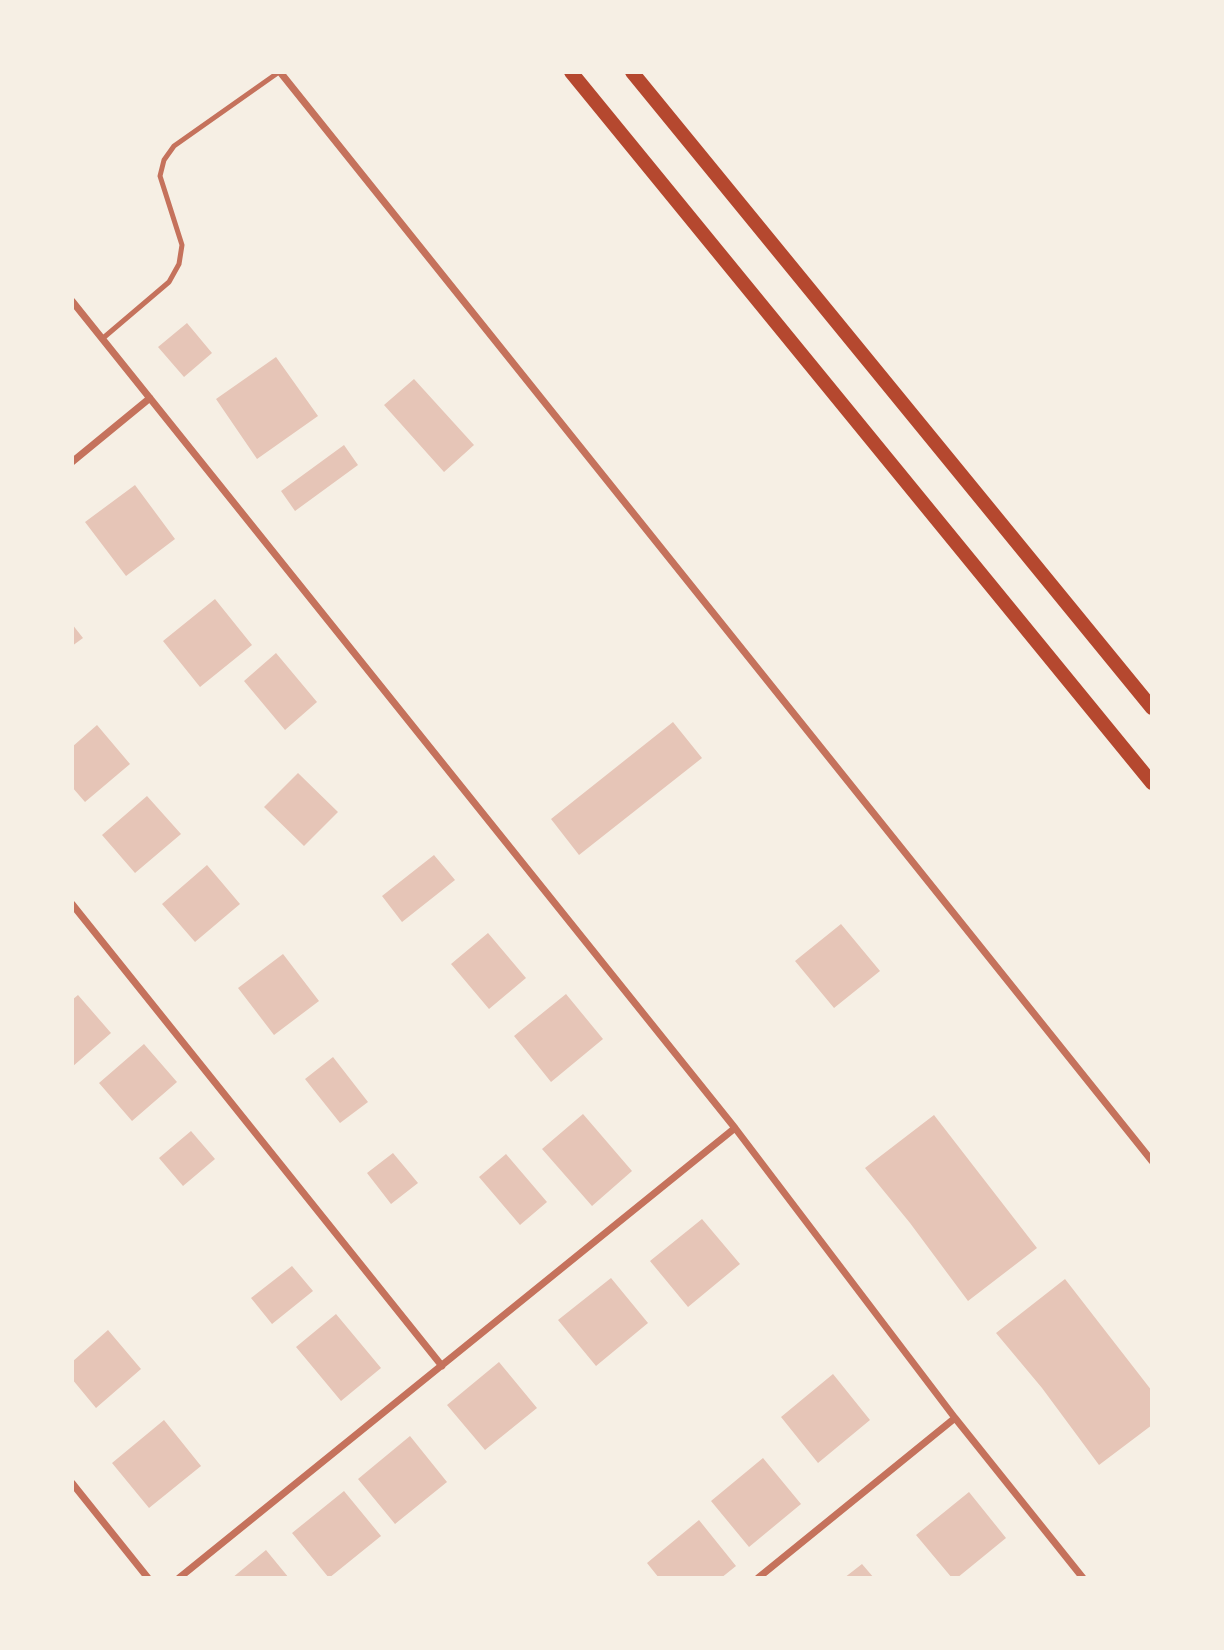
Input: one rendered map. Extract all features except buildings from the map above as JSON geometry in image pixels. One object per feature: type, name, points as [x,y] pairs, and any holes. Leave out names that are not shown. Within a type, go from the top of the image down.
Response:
[{"type":"main road","points":[[571,72],[1152,783]]},
{"type":"main road","points":[[632,72],[1152,708]]},
{"type":"street","points":[[280,72],[1152,1161]]},
{"type":"street","points":[[72,302],[735,1128],[955,1418],[1083,1578]]},
{"type":"street","points":[[72,462],[150,398]]},
{"type":"street","points":[[72,904],[442,1366]]},
{"type":"street","points":[[179,1578],[735,1128]]},
{"type":"street","points":[[758,1578],[955,1418]]},
{"type":"street","points":[[72,1483],[148,1578]]},
{"type":"lane","points":[[102,339],[169,282],[179,264],[182,245],[160,176],[164,160],[174,146],[280,72]]}]
